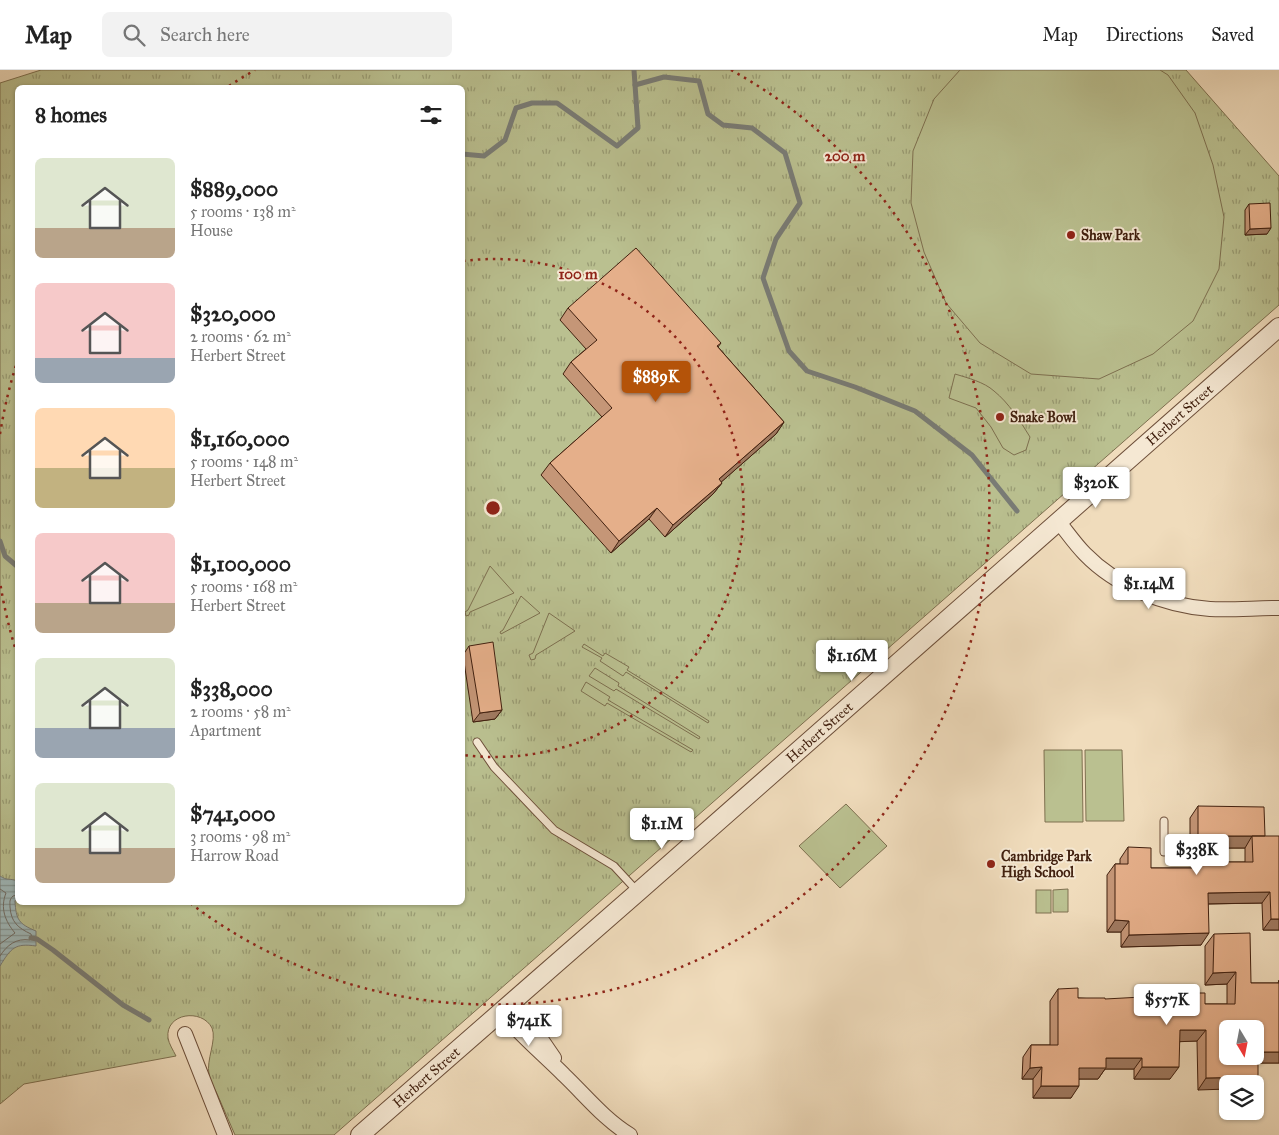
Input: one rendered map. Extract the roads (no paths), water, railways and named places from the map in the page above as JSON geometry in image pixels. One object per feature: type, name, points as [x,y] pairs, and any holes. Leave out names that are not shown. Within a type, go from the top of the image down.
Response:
[{"type":"street","name":"Herbert Street","points":[[360,1135],[1279,327]]},
{"type":"street","points":[[1058,521],[1085,554],[1096,563],[1126,584],[1148,594],[1170,602],[1201,608],[1279,608]]},
{"type":"street","points":[[506,1008],[528,1020],[565,1075],[603,1115],[630,1135]]},
{"type":"street","points":[[185,1034],[225,1135]]},
{"type":"lane","points":[[477,742],[494,766],[554,830],[614,866],[638,892]]},
{"type":"lane","points":[[1164,821],[1164,852]]},
{"type":"water","points":[[0,876],[15,880],[16,913],[22,923],[36,931],[36,946],[23,945],[14,948],[0,966]]},
{"type":"waterway","points":[[465,154],[484,156],[505,140],[516,108],[532,103],[557,103],[617,146],[638,128],[634,70]]},
{"type":"waterway","points":[[635,85],[664,77],[699,81],[708,114],[723,125],[752,128],[785,153],[800,203],[776,239],[763,278],[789,351],[807,371],[855,387],[915,411],[972,455],[1017,511]]},
{"type":"waterway","points":[[0,541],[5,556],[15,564]]},
{"type":"waterway","points":[[31,938],[37,939],[53,950],[123,1005],[149,1020]]},
{"type":"place","name":"Shaw Park","points":[[1071,235]]},
{"type":"place","name":"Snake Bowl","points":[[1000,417]]},
{"type":"place","name":"Cambridge Park High School","points":[[991,864]]}]
